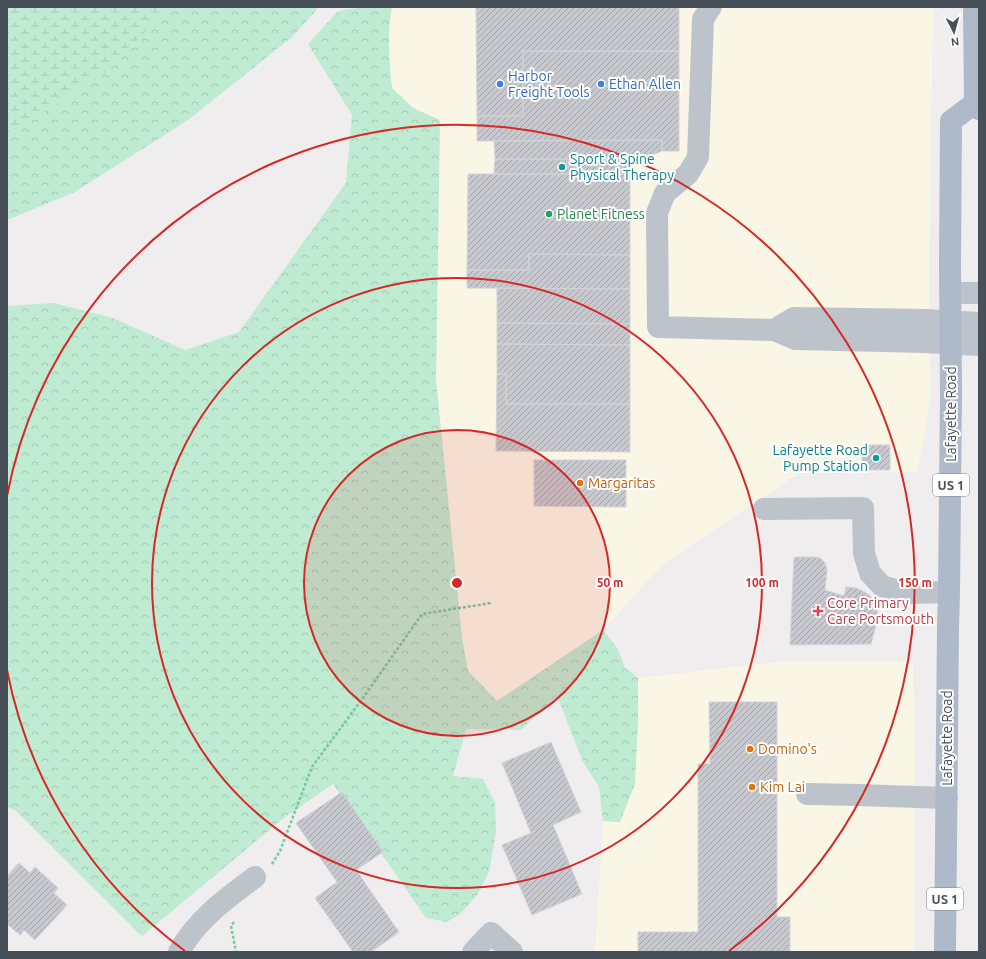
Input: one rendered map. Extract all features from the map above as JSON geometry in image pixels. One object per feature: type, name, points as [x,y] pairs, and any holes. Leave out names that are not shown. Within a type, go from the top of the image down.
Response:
[{"type":"main road","name":"Lafayette Road","points":[[945,952],[952,395],[950,293],[951,121],[977,106],[974,7]]},
{"type":"lane","points":[[711,7],[703,19],[698,157],[688,174],[664,193],[657,212],[658,327],[774,330],[795,339],[925,342],[979,345]]},
{"type":"lane","points":[[950,293],[979,293]]},
{"type":"lane","points":[[774,330],[794,318],[917,320],[979,323]]},
{"type":"lane","points":[[764,509],[863,508],[864,553],[870,573],[882,586],[906,593],[949,592]]},
{"type":"lane","points":[[808,794],[947,798]]},
{"type":"lane","points":[[179,952],[197,926],[226,899],[262,873]]},
{"type":"lane","points":[[473,952],[491,934],[512,952]]},
{"type":"path","points":[[262,873],[280,851],[312,767],[366,695],[422,614],[491,603]]},
{"type":"path","points":[[236,919],[231,926],[236,952]]},
{"type":"shaded area","points":[[392,7],[933,7],[929,271],[930,400],[917,472],[799,473],[662,565],[603,630],[497,701],[468,671],[462,638],[436,380],[440,121],[413,108],[392,88],[389,54],[389,21]]},
{"type":"shaded area","points":[[785,661],[913,661],[915,763],[914,952],[595,952],[603,821],[620,822],[638,721],[638,678]]},
{"type":"green space","points":[[7,7],[169,7],[108,71],[7,136]]},
{"type":"green space","points":[[169,7],[319,7],[292,37],[188,120],[73,193],[7,220],[7,136],[108,71]]},
{"type":"green space","points":[[364,7],[392,7],[389,27],[389,48],[392,88],[413,108],[440,120],[436,380],[462,638],[468,671],[497,701],[603,630],[618,649],[625,668],[638,678],[638,721],[635,784],[620,822],[603,821],[599,787],[583,762],[557,696],[521,730],[466,729],[453,776],[483,779],[495,803],[496,832],[489,872],[477,895],[460,914],[447,922],[426,918],[333,784],[285,817],[142,936],[15,810],[7,807],[7,306],[54,303],[113,318],[185,350],[239,332],[346,183],[352,115],[308,44],[338,11]]},
{"type":"building","name":"Harbor Freight Tools","points":[[476,7],[679,7],[679,51],[523,51],[523,116],[477,116]]},
{"type":"building","name":"Ethan Allen","points":[[523,51],[679,51],[679,151],[662,151],[662,140],[477,141],[477,116],[523,116]]},
{"type":"building","points":[[662,140],[662,151],[643,159],[495,159],[494,141]]},
{"type":"building","name":"Sport & Spine Physical Therapy","points":[[495,159],[630,159],[630,174],[494,174]]},
{"type":"building","name":"Planet Fitness","points":[[468,174],[630,174],[630,255],[529,254],[529,270],[467,270]]},
{"type":"building","points":[[529,254],[630,255],[630,289],[467,288],[467,270],[529,270]]},
{"type":"building","points":[[497,288],[630,289],[630,324],[497,323]]},
{"type":"building","points":[[497,323],[630,324],[630,345],[497,344]]},
{"type":"building","points":[[497,344],[630,345],[630,404],[506,404],[506,374],[497,374]]},
{"type":"building","points":[[497,374],[506,374],[506,404],[630,404],[630,452],[496,451]]},
{"type":"building","name":"Lafayette Road Pump Station","points":[[862,445],[890,445],[890,470],[862,470]]},
{"type":"building","name":"Margaritas","points":[[534,460],[626,460],[626,507],[534,506]]},
{"type":"building","points":[[794,557],[820,558],[825,563],[827,570],[825,590],[844,596],[846,587],[856,588],[865,592],[871,597],[875,602],[878,618],[871,644],[790,645]]},
{"type":"building","points":[[709,702],[777,702],[777,917],[790,917],[790,952],[638,952],[638,932],[698,932],[698,764],[710,764]]},
{"type":"building","points":[[551,742],[581,812],[553,825],[582,894],[532,915],[502,845],[531,833],[502,763]]},
{"type":"building","points":[[342,792],[383,852],[356,870],[399,932],[371,952],[353,952],[315,898],[337,882],[296,823]]},
{"type":"building","points":[[19,863],[30,873],[35,867],[58,888],[54,893],[67,905],[35,940],[24,930],[20,935],[7,924],[7,876]]},
{"type":"place","name":"Harbor Freight Tools","points":[[500,84]]},
{"type":"place","name":"Ethan Allen","points":[[601,84]]},
{"type":"place","name":"Sport & Spine Physical Therapy","points":[[562,167]]},
{"type":"place","name":"Planet Fitness","points":[[549,214]]},
{"type":"place","name":"Lafayette Road Pump Station","points":[[876,458]]},
{"type":"place","name":"Margaritas","points":[[580,483]]},
{"type":"place","name":"Core Primary Care Portsmouth","points":[[818,611]]},
{"type":"place","name":"Domino's","points":[[750,749]]},
{"type":"place","name":"Kim Lai","points":[[752,787]]}]
